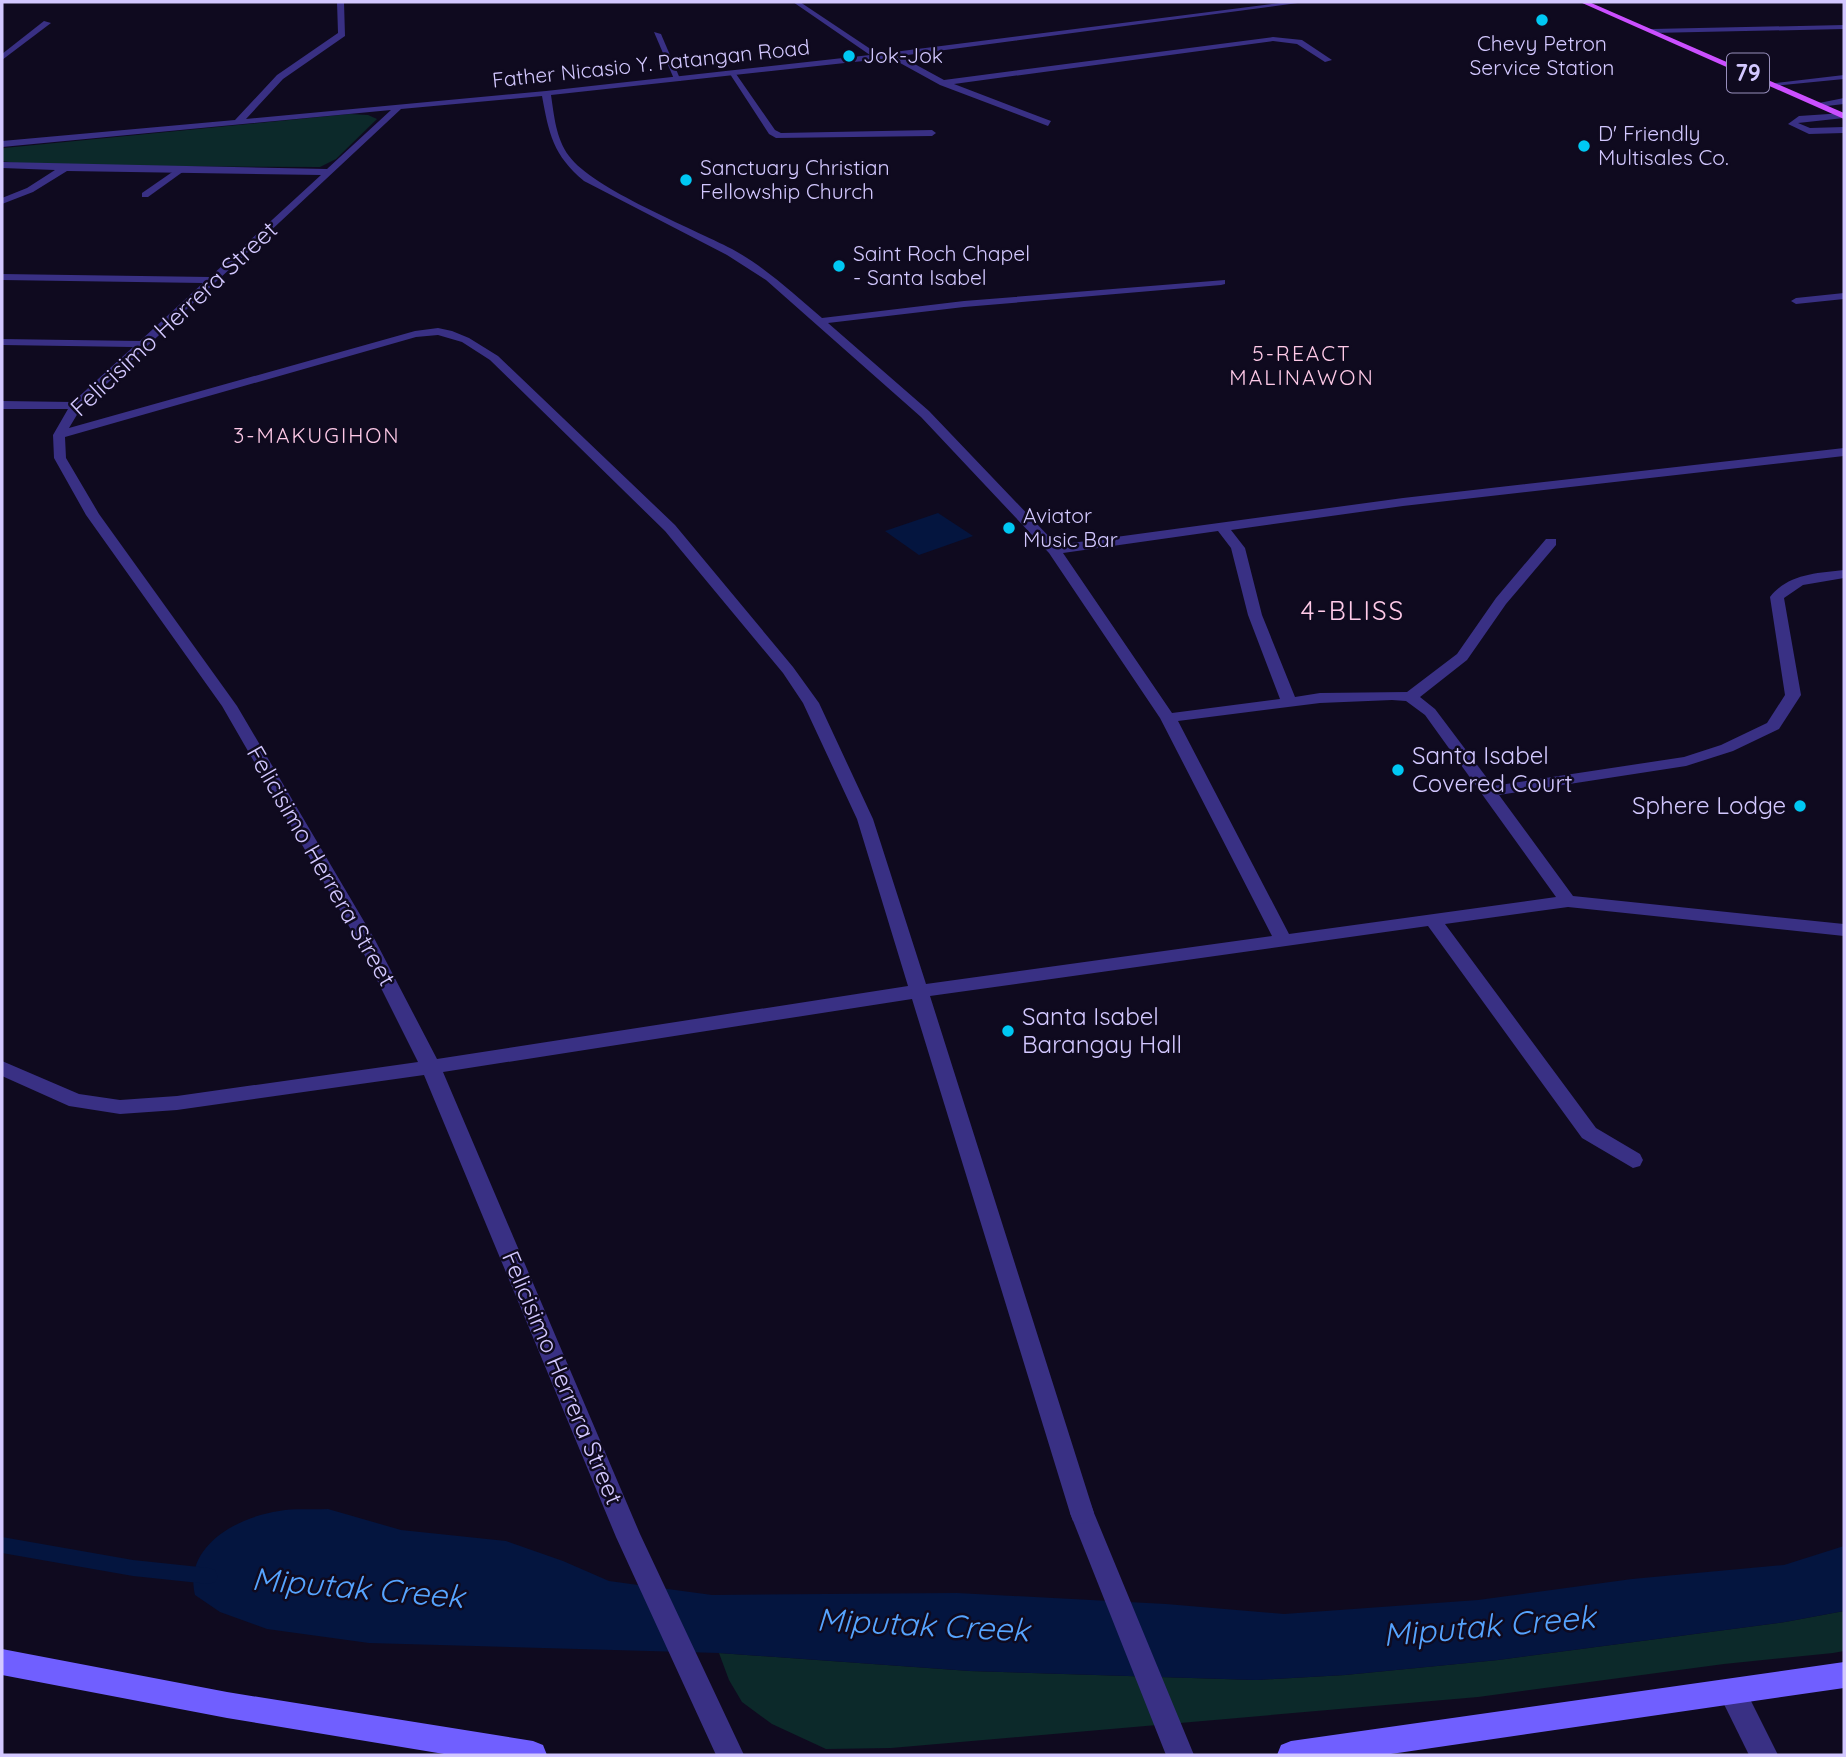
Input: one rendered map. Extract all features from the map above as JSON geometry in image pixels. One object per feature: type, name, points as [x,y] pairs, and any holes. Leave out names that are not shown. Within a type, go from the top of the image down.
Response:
[{"type":"main road","name":"79","points":[[1584,2],[1844,115]]},
{"type":"main road","points":[[2,1662],[227,1705],[533,1755]]},
{"type":"main road","points":[[1291,1755],[1844,1675]]},
{"type":"street","points":[[237,123],[280,77],[342,34],[340,2]]},
{"type":"street","points":[[796,2],[877,57]]},
{"type":"street","name":"Father Nicasio Y. Patangan Road","points":[[2,144],[678,79],[877,57],[1302,2]]},
{"type":"street","points":[[2,58],[47,23]]},
{"type":"street","points":[[1652,31],[1844,27]]},
{"type":"street","points":[[657,34],[678,79]]},
{"type":"street","points":[[943,83],[1273,39],[1299,42],[1328,60]]},
{"type":"street","points":[[892,55],[943,83],[1048,123]]},
{"type":"street","points":[[731,73],[770,130],[779,136],[932,133]]},
{"type":"street","points":[[1772,84],[1844,77]]},
{"type":"street","points":[[1795,94],[1820,92]]},
{"type":"street","points":[[545,93],[558,148],[569,165],[587,179],[731,253],[770,278],[925,414],[1054,550],[1168,718],[1284,942]]},
{"type":"street","points":[[1818,104],[1844,102]]},
{"type":"street","name":"Felicisimo Herrera Street","points":[[398,108],[76,406],[59,435],[60,458],[93,515],[229,706],[366,940],[432,1067],[629,1537],[730,1755]]},
{"type":"street","points":[[1844,115],[1798,119],[1792,124],[1809,131],[1844,130]]},
{"type":"street","points":[[2,165],[330,172]]},
{"type":"street","points":[[2,201],[30,190],[65,168]]},
{"type":"street","points":[[145,195],[181,169]]},
{"type":"street","points":[[2,276],[215,280]]},
{"type":"street","points":[[820,321],[1017,299],[1221,282]]},
{"type":"street","points":[[1796,301],[1844,296]]},
{"type":"street","points":[[59,435],[427,331],[449,331],[494,358],[670,528],[796,681],[811,703],[864,819],[1082,1513],[1181,1755]]},
{"type":"street","points":[[2,342],[141,344]]},
{"type":"street","points":[[2,405],[76,406]]},
{"type":"street","points":[[1054,550],[1402,502],[1844,452]]},
{"type":"street","points":[[1222,527],[1238,548],[1255,615],[1289,702]]},
{"type":"street","points":[[1410,697],[1462,657],[1501,601],[1551,542]]},
{"type":"street","points":[[1486,792],[1686,761],[1727,748],[1773,726],[1793,695],[1777,597],[1783,588],[1806,579],[1844,574]]},
{"type":"street","points":[[1168,718],[1289,702],[1392,695],[1410,697],[1430,712],[1567,901]]},
{"type":"street","points":[[2,1068],[76,1101],[120,1107],[177,1103],[432,1067],[919,991],[1567,901],[1844,930]]},
{"type":"street","points":[[1433,920],[1589,1133],[1633,1160]]},
{"type":"street","points":[[1732,1692],[1764,1755]]},
{"type":"green space","points":[[350,114],[368,115],[377,119],[336,159],[320,167],[23,164],[2,161],[4,148]]},
{"type":"green space","points":[[1844,1611],[1844,1651],[1833,1653],[1724,1664],[1478,1697],[891,1748],[826,1749],[772,1724],[742,1702],[729,1680],[719,1653],[970,1671],[1256,1680],[1345,1675],[1498,1660],[1785,1622]]},
{"type":"water","points":[[938,513],[973,536],[919,555],[885,531]]},
{"type":"water","points":[[328,1509],[401,1530],[506,1541],[609,1581],[712,1595],[957,1593],[1166,1604],[1284,1614],[1478,1600],[1632,1579],[1784,1565],[1844,1546],[1844,1611],[1785,1622],[1498,1660],[1345,1675],[1256,1680],[970,1671],[719,1653],[369,1643],[267,1629],[220,1612],[195,1595],[193,1578],[197,1562],[205,1548],[231,1527],[263,1514],[279,1511]]},
{"type":"waterway","name":"Miputak Creek","points":[[2,1545],[133,1568],[209,1576]]},
{"type":"place","name":"Chevy Petron Service Station","points":[[1542,20]]},
{"type":"place","name":"Jok-Jok","points":[[849,56]]},
{"type":"place","name":"D' Friendly Multisales Co.","points":[[1584,146]]},
{"type":"place","name":"Sanctuary Christian Fellowship Church","points":[[686,180]]},
{"type":"place","name":"Saint Roch Chapel - Santa Isabel","points":[[839,266]]},
{"type":"place","name":"Aviator Music Bar","points":[[1009,528]]},
{"type":"place","name":"Santa Isabel Covered Court","points":[[1398,770]]},
{"type":"place","name":"Sphere Lodge","points":[[1800,806]]},
{"type":"place","name":"Santa Isabel Barangay Hall","points":[[1008,1031]]},
{"type":"district","name":"5-REACT MALINAWON","points":[[1302,366]]},
{"type":"district","name":"3-MAKUGIHON","points":[[317,436]]},
{"type":"district","name":"4-BLISS","points":[[1353,611]]}]
